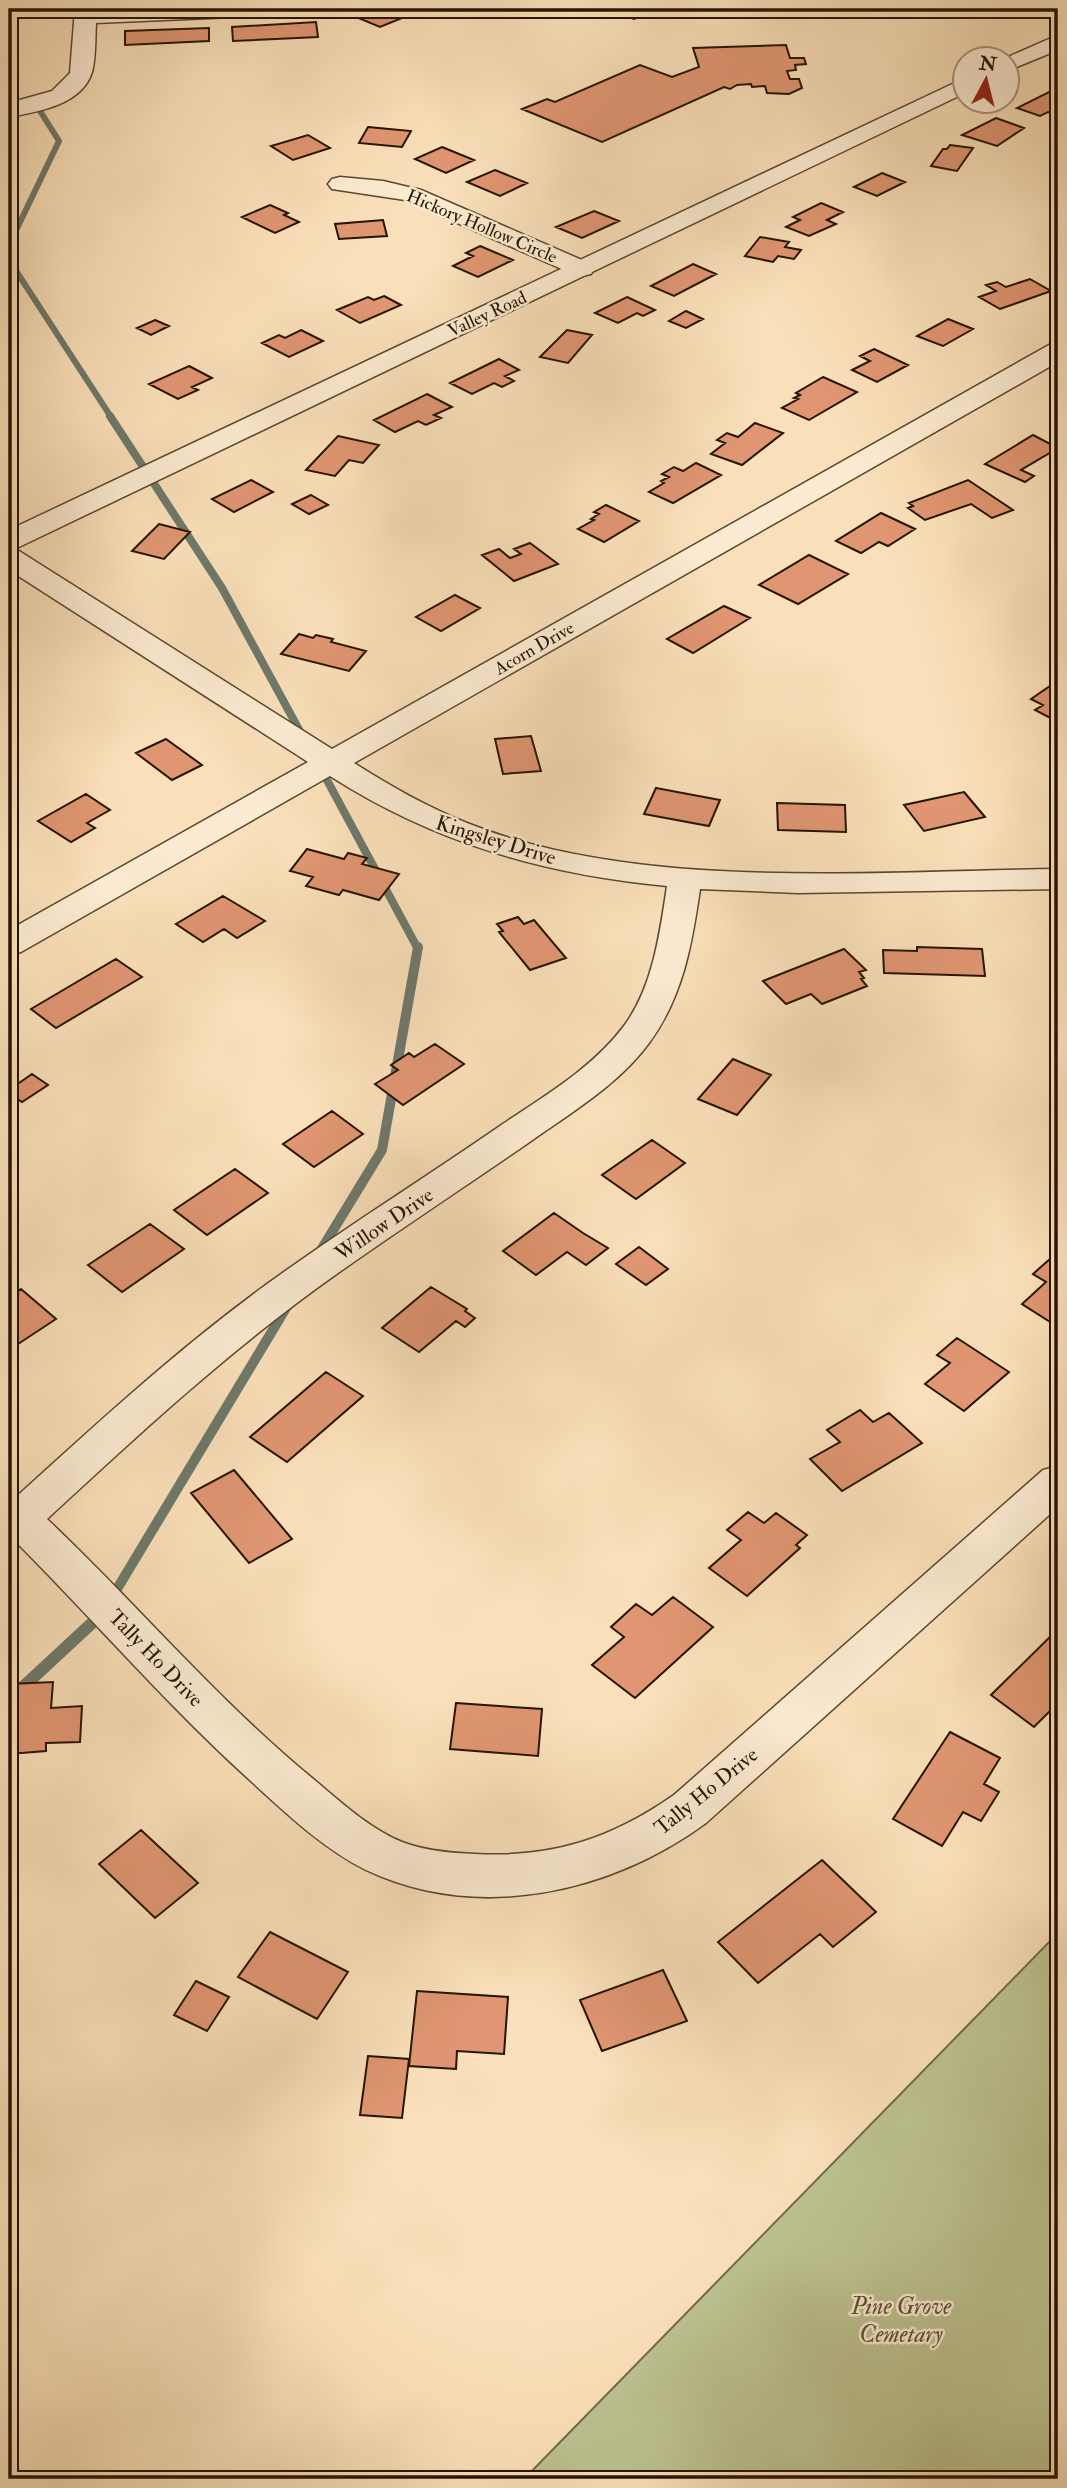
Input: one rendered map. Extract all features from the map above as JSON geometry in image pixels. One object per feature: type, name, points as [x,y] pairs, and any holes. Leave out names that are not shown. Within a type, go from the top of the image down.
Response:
[{"type":"street","points":[[9,110],[50,101],[69,91],[77,82],[81,73],[85,13],[282,9]]},
{"type":"street","points":[[1021,59],[1058,42]]},
{"type":"street","name":"Valley Road","points":[[9,541],[951,92]]},
{"type":"street","name":"Hickory Hollow Circle","points":[[340,184],[383,188],[413,195],[582,269]]},
{"type":"street","name":"Acorn Drive","points":[[9,944],[1058,351]]},
{"type":"street","name":"Kingsley Drive","points":[[9,557],[404,808],[467,836],[531,855],[576,864],[685,877],[775,881],[1058,879]]},
{"type":"street","name":"Willow Drive","points":[[12,1519],[197,1360],[345,1248],[393,1219],[583,1087],[631,1040],[647,1019],[665,979],[675,939],[685,877]]},
{"type":"street","name":"Tally Ho Drive","points":[[12,1519],[240,1744],[340,1830],[386,1856],[425,1869],[499,1876],[533,1874],[580,1864],[627,1848],[663,1830],[1058,1482]]},
{"type":"green space","name":"Pine Grove Cemetary","points":[[1058,1933],[1058,2479],[524,2479]]},
{"type":"building","points":[[375,9],[424,9],[380,27],[356,17]]},
{"type":"building","points":[[660,9],[634,19],[613,11]]},
{"type":"building","points":[[809,9],[849,9],[831,17]]},
{"type":"building","points":[[316,22],[318,37],[233,41],[232,27]]},
{"type":"building","points":[[209,28],[209,41],[125,45],[125,31]]},
{"type":"building","points":[[786,45],[790,58],[804,58],[806,64],[795,65],[796,70],[787,71],[790,79],[799,79],[802,88],[789,94],[767,93],[765,86],[752,87],[751,84],[737,85],[730,89],[724,87],[602,142],[522,109],[547,99],[555,102],[640,65],[672,77],[699,67],[693,48]]},
{"type":"building","points":[[1051,91],[1058,93],[1057,115],[1048,112],[1040,116],[1021,109],[1021,106]]},
{"type":"building","points":[[996,118],[1024,128],[997,146],[962,135]]},
{"type":"building","points":[[368,127],[411,131],[402,147],[359,143]]},
{"type":"building","points":[[308,135],[330,148],[293,160],[271,146]]},
{"type":"building","points":[[950,145],[973,148],[957,171],[931,166],[943,149]]},
{"type":"building","points":[[442,147],[474,160],[446,173],[415,159]]},
{"type":"building","points":[[495,170],[527,183],[500,196],[467,182]]},
{"type":"building","points":[[882,173],[905,182],[877,196],[854,187]]},
{"type":"building","points":[[821,203],[843,212],[827,220],[836,224],[809,236],[786,227],[800,220],[793,217]]},
{"type":"building","points":[[270,205],[288,213],[284,215],[299,222],[275,233],[242,217]]},
{"type":"building","points":[[594,211],[619,221],[582,238],[556,227]]},
{"type":"building","points":[[383,220],[387,236],[339,239],[335,224]]},
{"type":"building","points":[[760,237],[789,242],[785,247],[801,250],[794,259],[778,256],[773,262],[745,256]]},
{"type":"building","points":[[480,246],[513,260],[478,277],[453,266],[473,256],[466,253]]},
{"type":"building","points":[[693,264],[716,274],[674,296],[651,286]]},
{"type":"building","points":[[1030,279],[1051,291],[1000,309],[979,297],[996,291],[986,285],[997,282],[1006,287]]},
{"type":"building","points":[[384,296],[401,305],[360,323],[337,310],[368,297],[374,300]]},
{"type":"building","points":[[627,297],[655,310],[643,316],[637,313],[618,323],[595,313]]},
{"type":"building","points":[[686,311],[703,319],[686,328],[669,321]]},
{"type":"building","points":[[948,319],[973,329],[943,346],[917,336]]},
{"type":"building","points":[[155,320],[169,326],[151,335],[137,328]]},
{"type":"building","points":[[301,330],[323,341],[289,357],[262,343],[279,335],[285,338]]},
{"type":"building","points":[[567,330],[592,335],[568,363],[540,357]]},
{"type":"building","points":[[874,349],[908,365],[877,382],[852,370],[870,361],[860,356]]},
{"type":"building","points":[[499,359],[519,370],[505,376],[514,381],[502,387],[494,383],[472,394],[450,383]]},
{"type":"building","points":[[189,366],[212,378],[192,387],[198,390],[178,399],[149,384]]},
{"type":"building","points":[[823,377],[857,392],[809,420],[782,408],[798,399],[794,398],[800,395],[796,393]]},
{"type":"building","points":[[427,394],[452,407],[434,415],[441,418],[426,425],[418,421],[395,432],[374,420]]},
{"type":"building","points":[[755,423],[783,433],[742,465],[711,454],[725,443],[717,440],[727,433],[738,437]]},
{"type":"building","points":[[1033,435],[1058,448],[1021,470],[1034,476],[1025,482],[985,464]]},
{"type":"building","points":[[338,436],[379,445],[363,463],[349,460],[335,476],[306,470]]},
{"type":"building","points":[[696,463],[721,475],[673,503],[649,492],[669,477],[662,474],[674,467],[683,471]]},
{"type":"building","points":[[251,480],[273,492],[234,512],[212,499]]},
{"type":"building","points":[[968,480],[1013,510],[992,518],[971,504],[925,520],[908,508],[913,506],[909,503]]},
{"type":"building","points":[[311,495],[328,505],[309,514],[292,504]]},
{"type":"building","points":[[606,505],[639,521],[604,542],[578,529],[594,520],[591,519],[599,514],[594,512]]},
{"type":"building","points":[[881,513],[915,529],[888,546],[879,542],[861,553],[836,541]]},
{"type":"building","points":[[159,524],[190,532],[164,559],[132,551]]},
{"type":"building","points":[[530,543],[558,564],[514,581],[482,555],[499,549],[510,558],[521,554],[514,549]]},
{"type":"building","points":[[809,555],[848,574],[798,604],[759,585]]},
{"type":"building","points":[[455,595],[480,608],[441,631],[416,617]]},
{"type":"building","points":[[724,606],[750,618],[693,653],[667,639]]},
{"type":"building","points":[[299,634],[333,639],[331,642],[366,651],[349,671],[281,654]]},
{"type":"building","points":[[1053,684],[1058,686],[1058,722],[1035,710],[1043,705],[1031,699]]},
{"type":"building","points":[[531,736],[541,771],[503,774],[495,739]]},
{"type":"building","points":[[166,739],[202,765],[172,780],[136,753]]},
{"type":"building","points":[[656,788],[720,800],[709,826],[644,814]]},
{"type":"building","points":[[964,792],[985,817],[924,831],[904,805]]},
{"type":"building","points":[[86,794],[110,810],[87,823],[95,828],[71,842],[38,821]]},
{"type":"building","points":[[777,803],[845,805],[846,832],[778,830]]},
{"type":"building","points":[[307,849],[344,859],[348,853],[367,858],[362,864],[399,874],[379,900],[343,890],[339,895],[306,886],[313,877],[290,871]]},
{"type":"building","points":[[223,896],[265,921],[237,938],[224,929],[203,942],[176,924]]},
{"type":"building","points":[[518,917],[524,924],[534,920],[566,958],[530,970],[499,932],[503,931],[497,924]]},
{"type":"building","points":[[917,947],[982,949],[985,976],[884,973],[883,950],[917,951]]},
{"type":"building","points":[[844,949],[866,970],[859,972],[867,986],[822,1004],[811,994],[786,1004],[763,981]]},
{"type":"building","points":[[116,959],[142,977],[56,1028],[31,1009]]},
{"type":"building","points":[[435,1044],[464,1064],[403,1105],[375,1084],[398,1070],[391,1065],[409,1053],[414,1057]]},
{"type":"building","points":[[733,1059],[771,1075],[737,1115],[698,1099]]},
{"type":"building","points":[[32,1074],[48,1085],[22,1102],[9,1093],[9,1090]]},
{"type":"building","points":[[332,1111],[363,1134],[314,1167],[283,1144]]},
{"type":"building","points":[[652,1140],[685,1163],[636,1199],[602,1175]]},
{"type":"building","points":[[235,1169],[268,1193],[207,1235],[174,1210]]},
{"type":"building","points":[[554,1213],[608,1248],[586,1265],[567,1252],[536,1275],[503,1251]]},
{"type":"building","points":[[150,1224],[184,1249],[122,1292],[88,1265]]},
{"type":"building","points":[[639,1247],[668,1269],[646,1285],[616,1264]]},
{"type":"building","points":[[1051,1258],[1058,1263],[1058,1327],[1022,1304],[1046,1282],[1033,1274]]},
{"type":"building","points":[[431,1287],[467,1309],[465,1311],[475,1318],[465,1327],[456,1321],[419,1352],[382,1328]]},
{"type":"building","points":[[21,1289],[56,1319],[9,1350],[9,1297]]},
{"type":"building","points":[[957,1338],[1009,1372],[964,1411],[925,1384],[950,1363],[937,1355]]},
{"type":"building","points":[[326,1372],[363,1396],[287,1462],[250,1437]]},
{"type":"building","points":[[860,1410],[873,1422],[889,1413],[922,1443],[842,1491],[810,1459],[840,1442],[827,1430]]},
{"type":"building","points":[[234,1470],[292,1539],[249,1563],[191,1493]]},
{"type":"building","points":[[748,1512],[764,1523],[776,1513],[807,1535],[796,1545],[800,1548],[747,1596],[709,1568],[741,1540],[727,1530]]},
{"type":"building","points":[[673,1597],[713,1627],[635,1698],[592,1665],[624,1637],[611,1627],[636,1604],[652,1615]]},
{"type":"building","points":[[1058,1629],[1058,1703],[1034,1727],[991,1695]]},
{"type":"building","points":[[53,1682],[51,1708],[82,1706],[80,1742],[46,1743],[46,1751],[9,1754],[10,1684]]},
{"type":"building","points":[[456,1703],[542,1709],[538,1756],[450,1749]]},
{"type":"building","points":[[950,1732],[1000,1758],[984,1784],[999,1792],[981,1821],[963,1812],[942,1846],[893,1819]]},
{"type":"building","points":[[141,1830],[198,1883],[155,1918],[99,1864]]},
{"type":"building","points":[[822,1860],[876,1912],[833,1947],[820,1934],[758,1983],[718,1942]]},
{"type":"building","points":[[270,1932],[348,1972],[317,2019],[238,1977]]},
{"type":"building","points":[[663,1970],[687,2021],[602,2051],[580,2000]]},
{"type":"building","points":[[196,1981],[229,1997],[207,2031],[174,2015]]},
{"type":"building","points":[[417,1991],[508,1997],[504,2054],[457,2051],[456,2069],[409,2066]]},
{"type":"building","points":[[368,2056],[409,2059],[402,2118],[360,2115]]},
{"type":"waterway","points":[[9,91],[13,93]]},
{"type":"waterway","points":[[9,245],[59,141],[40,111]]},
{"type":"waterway","points":[[9,260],[111,417]]},
{"type":"waterway","points":[[110,416],[222,588],[303,737]]},
{"type":"waterway","points":[[321,769],[418,949]]},
{"type":"waterway","points":[[318,1255],[382,1150],[418,949]]},
{"type":"waterway","points":[[111,1599],[289,1303]]},
{"type":"waterway","points":[[89,1626],[101,1615]]},
{"type":"waterway","points":[[9,1700],[91,1624]]}]
